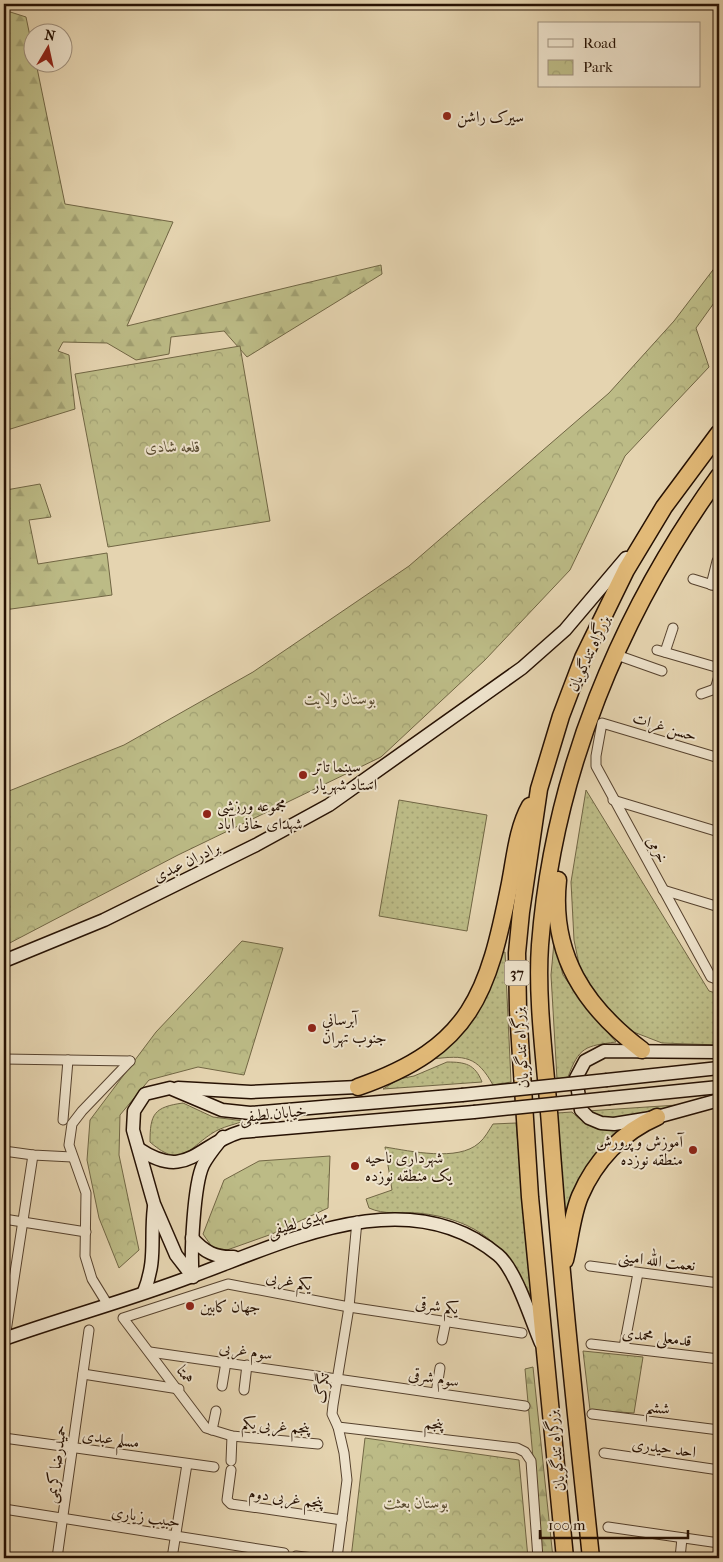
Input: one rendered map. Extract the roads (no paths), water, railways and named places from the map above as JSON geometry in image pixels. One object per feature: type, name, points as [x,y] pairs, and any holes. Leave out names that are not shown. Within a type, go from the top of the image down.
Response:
[{"type":"highway","name":"بزرگراه تندگویان","points":[[566,1558],[530,1197],[517,973],[518,930],[540,789],[561,716],[583,658],[626,570],[664,507],[719,433]]},
{"type":"highway","name":"بزرگراه تندگویان","points":[[591,1558],[562,1272],[540,971],[540,944],[550,876],[578,747],[614,654],[659,568],[719,476]]},
{"type":"highway","points":[[571,774],[557,886],[560,932],[564,950],[572,972],[596,1010],[615,1030],[642,1050]]},
{"type":"highway","points":[[358,1087],[392,1075],[438,1047],[459,1026],[475,1003],[485,981],[496,946],[520,833],[528,810],[540,789]]},
{"type":"highway","points":[[562,1272],[580,1196],[602,1158],[628,1133],[641,1124],[657,1117]]},
{"type":"main road","name":"برادران عبدی","points":[[4,961],[104,920],[256,845],[329,805],[522,668],[565,630],[617,570],[664,507]]},
{"type":"main road","points":[[719,1052],[604,1051],[585,1061],[576,1078],[581,1110],[589,1118],[601,1123],[614,1124],[657,1117],[719,1100]]},
{"type":"main road","name":"خیابان لطیفی","points":[[170,1088],[217,1108],[243,1112],[462,1095],[719,1068]]},
{"type":"main road","points":[[192,1277],[176,1255],[154,1204],[133,1130],[134,1112],[145,1094],[170,1088],[251,1092],[358,1087]]},
{"type":"main road","name":"خیابان لطیفی","points":[[139,1149],[152,1157],[176,1163],[189,1160],[223,1137],[265,1129],[474,1112],[719,1087]]},
{"type":"main road","points":[[192,1277],[192,1238],[200,1175],[208,1158],[223,1137]]},
{"type":"main road","points":[[144,1292],[151,1274],[154,1252],[152,1224],[154,1204]]},
{"type":"main road","name":"مهدی لطیفی","points":[[4,1338],[192,1277],[313,1233],[358,1221],[415,1220],[446,1226],[476,1239],[500,1256],[513,1277],[544,1352]]},
{"type":"main road","points":[[192,1238],[202,1249],[219,1258],[247,1257]]},
{"type":"street","points":[[693,579],[715,586],[717,561]]},
{"type":"street","points":[[673,628],[661,651],[719,668]]},
{"type":"street","points":[[614,654],[662,671]]},
{"type":"street","points":[[700,694],[717,690],[719,676]]},
{"type":"street","name":"حسن غرات","points":[[602,723],[719,758]]},
{"type":"street","name":"خرمی","points":[[602,723],[596,766],[711,977],[719,980]]},
{"type":"street","points":[[613,800],[719,832]]},
{"type":"street","points":[[663,890],[719,907]]},
{"type":"street","points":[[4,1060],[130,1061],[72,1124],[69,1145],[86,1192],[85,1256],[92,1279],[108,1305]]},
{"type":"street","points":[[64,1120],[68,1060]]},
{"type":"street","points":[[4,1151],[72,1157]]},
{"type":"street","points":[[4,1338],[8,1294],[24,1222],[33,1155]]},
{"type":"street","points":[[4,1219],[86,1232]]},
{"type":"street","name":"تگرگ","points":[[337,1558],[347,1480],[338,1427],[332,1414],[349,1307],[358,1221]]},
{"type":"street","name":"نعمت الله امینی","points":[[590,1266],[719,1283]]},
{"type":"street","points":[[624,1347],[638,1273]]},
{"type":"street","points":[[192,1277],[198,1293]]},
{"type":"street","name":"یکم غربی","points":[[198,1293],[224,1284],[233,1284],[349,1307]]},
{"type":"street","name":"همتا","points":[[198,1293],[124,1318],[179,1389],[201,1423],[212,1430],[232,1436]]},
{"type":"street","name":"یکم شرقی","points":[[349,1307],[522,1333]]},
{"type":"street","points":[[442,1340],[446,1321]]},
{"type":"street","name":"حمیدرضا کریمی","points":[[58,1558],[89,1330]]},
{"type":"street","name":"قدمعلی محمدی","points":[[591,1344],[719,1359]]},
{"type":"street","name":"سوم غربی","points":[[150,1352],[338,1378]]},
{"type":"street","points":[[222,1386],[226,1362]]},
{"type":"street","points":[[244,1390],[247,1365]]},
{"type":"street","points":[[436,1393],[440,1368]]},
{"type":"street","points":[[83,1374],[179,1389]]},
{"type":"street","name":"سوم شرقی","points":[[338,1378],[525,1406]]},
{"type":"street","points":[[212,1430],[216,1411]]},
{"type":"street","name":"ششم","points":[[592,1414],[719,1430]]},
{"type":"street","name":"پنجم","points":[[338,1427],[518,1448],[525,1452],[531,1461],[538,1558]]},
{"type":"street","name":"پنجم غربی دوم","points":[[232,1436],[228,1500],[231,1504],[342,1520]]},
{"type":"street","name":"پنجم غربی یکم","points":[[232,1436],[318,1444]]},
{"type":"street","name":"مسلم عبدی","points":[[4,1438],[214,1467]]},
{"type":"street","name":"احد حیدری","points":[[604,1454],[719,1470]]},
{"type":"street","points":[[172,1558],[187,1464]]},
{"type":"street","name":"حبیب زیاری","points":[[4,1509],[284,1553]]},
{"type":"street","points":[[608,1527],[719,1543]]},
{"type":"street","points":[[680,1558],[682,1538]]},
{"type":"street","points":[[296,1556],[314,1558]]},
{"type":"place","name":"سیرک راشن","points":[[447,116]]},
{"type":"place","name":"سینما تاتر استاد شهریار","points":[[303,775]]},
{"type":"place","name":"مجموعه ورزشی شهدای خانی آباد","points":[[207,814]]},
{"type":"place","name":"آبرساني جنوب تهران","points":[[312,1028]]},
{"type":"place","name":"آموزش و پرورش منطقه نوزده","points":[[693,1150]]},
{"type":"place","name":"شهرداری ناحیه یک منطقه نوزده","points":[[355,1166]]},
{"type":"place","name":"جهان کابین","points":[[190,1306]]},
{"type":"park label","name":"قلعه شادی","points":[[173,446]]},
{"type":"park label","name":"بوستان ولایت","points":[[340,698]]},
{"type":"park label","name":"بوستان بعثت","points":[[416,1502]]}]
